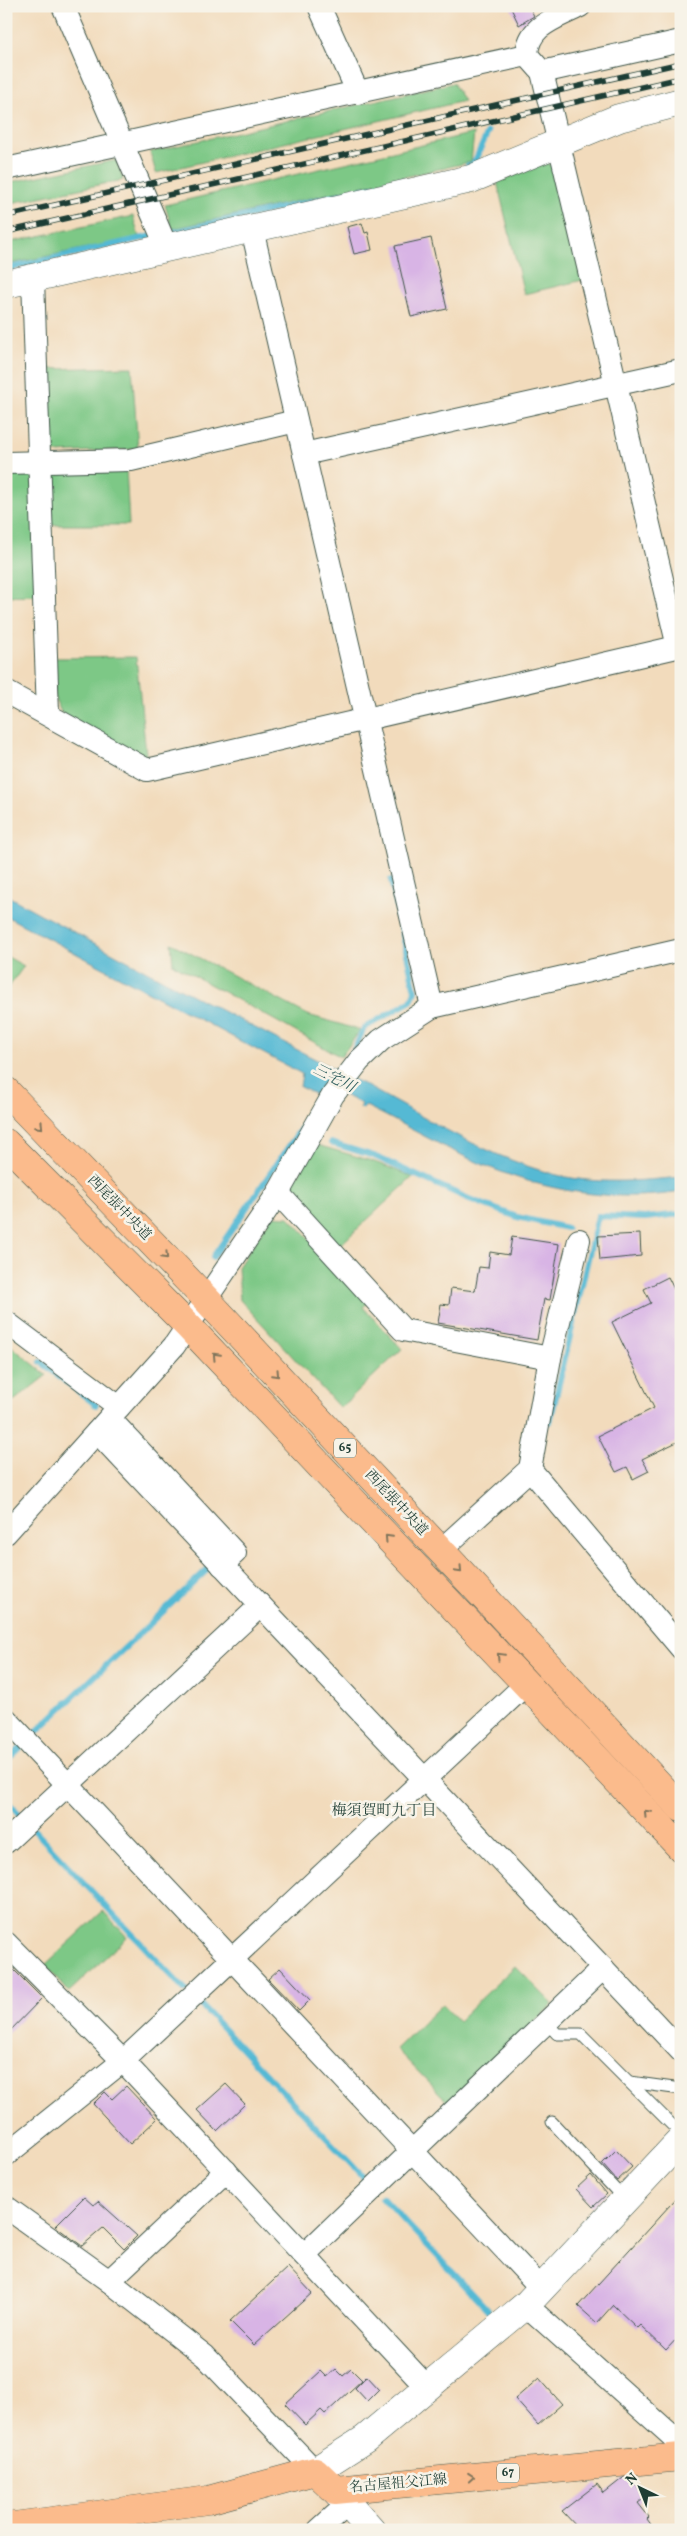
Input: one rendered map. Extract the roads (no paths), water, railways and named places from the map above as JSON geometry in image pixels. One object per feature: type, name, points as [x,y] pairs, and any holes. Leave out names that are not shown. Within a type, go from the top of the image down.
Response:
[{"type":"main road","name":"西尾張中央道","points":[[6,1091],[206,1299],[681,1808]]},
{"type":"main road","name":"65","points":[[6,1142],[188,1326],[681,1848]]},
{"type":"main road","name":"名古屋祖父江線","points":[[315,2471],[342,2497],[681,2457]]},
{"type":"main road","points":[[6,2527],[208,2500],[315,2471]]},
{"type":"street","points":[[63,6],[124,144],[167,248]]},
{"type":"street","points":[[319,6],[358,93]]},
{"type":"street","points":[[6,692],[147,770],[366,721],[679,646],[542,72],[527,55],[527,41],[555,12],[580,6]]},
{"type":"street","points":[[542,72],[681,40]]},
{"type":"street","points":[[6,169],[527,55]]},
{"type":"street","points":[[6,284],[471,179],[618,118],[681,102]]},
{"type":"street","points":[[252,229],[432,1008]]},
{"type":"street","points":[[33,279],[48,714]]},
{"type":"street","points":[[304,454],[681,370]]},
{"type":"street","points":[[6,463],[131,460],[296,421]]},
{"type":"street","points":[[6,1533],[174,1346],[278,1193],[333,1095],[350,1071],[381,1040],[432,1008],[681,950]]},
{"type":"street","points":[[278,1193],[403,1330],[550,1358]]},
{"type":"street","points":[[441,1550],[530,1469],[550,1358],[579,1240]]},
{"type":"street","points":[[6,1322],[109,1419],[222,1565],[681,2052]]},
{"type":"street","points":[[530,1469],[681,1648]]},
{"type":"street","points":[[6,1842],[260,1606]]},
{"type":"street","points":[[6,2155],[123,2062],[526,1684]]},
{"type":"street","points":[[6,1719],[413,2151],[534,2297],[681,2444]]},
{"type":"street","points":[[6,1943],[123,2062],[428,2388]]},
{"type":"street","points":[[304,2255],[603,1968]]},
{"type":"street","points":[[6,2207],[109,2281],[205,2356],[315,2471],[365,2439],[534,2297],[676,2147]]},
{"type":"street","points":[[109,2281],[226,2171]]},
{"type":"street","points":[[320,2530],[342,2497],[372,2530]]},
{"type":"lane","points":[[546,2023],[557,2034],[581,2034],[630,2082],[676,2147]]},
{"type":"lane","points":[[630,2082],[681,2089]]},
{"type":"lane","points":[[552,2122],[625,2200]]},
{"type":"water","name":"三宅川","points":[[6,895],[447,1130],[499,1155],[553,1174],[584,1180],[633,1181],[681,1177],[681,1192],[658,1195],[611,1195],[564,1190],[541,1185],[496,1170],[463,1156],[366,1106],[363,1109],[360,1108],[362,1104],[325,1086],[315,1094],[300,1087],[302,1074],[6,916]]},
{"type":"waterway","points":[[468,166],[473,165],[488,132]]},
{"type":"waterway","points":[[174,232],[402,181]]},
{"type":"waterway","points":[[6,269],[152,236]]},
{"type":"waterway","points":[[351,1057],[364,1028],[411,1001],[415,991],[391,880]]},
{"type":"waterway","points":[[213,1257],[302,1127]]},
{"type":"waterway","points":[[331,1143],[374,1156],[469,1199],[517,1217],[567,1228]]},
{"type":"waterway","points":[[550,1422],[598,1216],[645,1218],[681,1214]]},
{"type":"waterway","points":[[41,1362],[96,1405]]},
{"type":"waterway","points":[[33,1735],[211,1566]]},
{"type":"waterway","points":[[6,1761],[20,1748]]},
{"type":"waterway","points":[[6,1800],[21,1816]]},
{"type":"waterway","points":[[34,1830],[185,1990]]},
{"type":"waterway","points":[[200,2004],[367,2181]]},
{"type":"waterway","points":[[382,2197],[488,2310]]},
{"type":"railway","points":[[6,216],[681,63]]},
{"type":"railway","points":[[6,232],[681,78]]},
{"type":"district","name":"梅須賀町九丁目","points":[[384,1811]]}]
